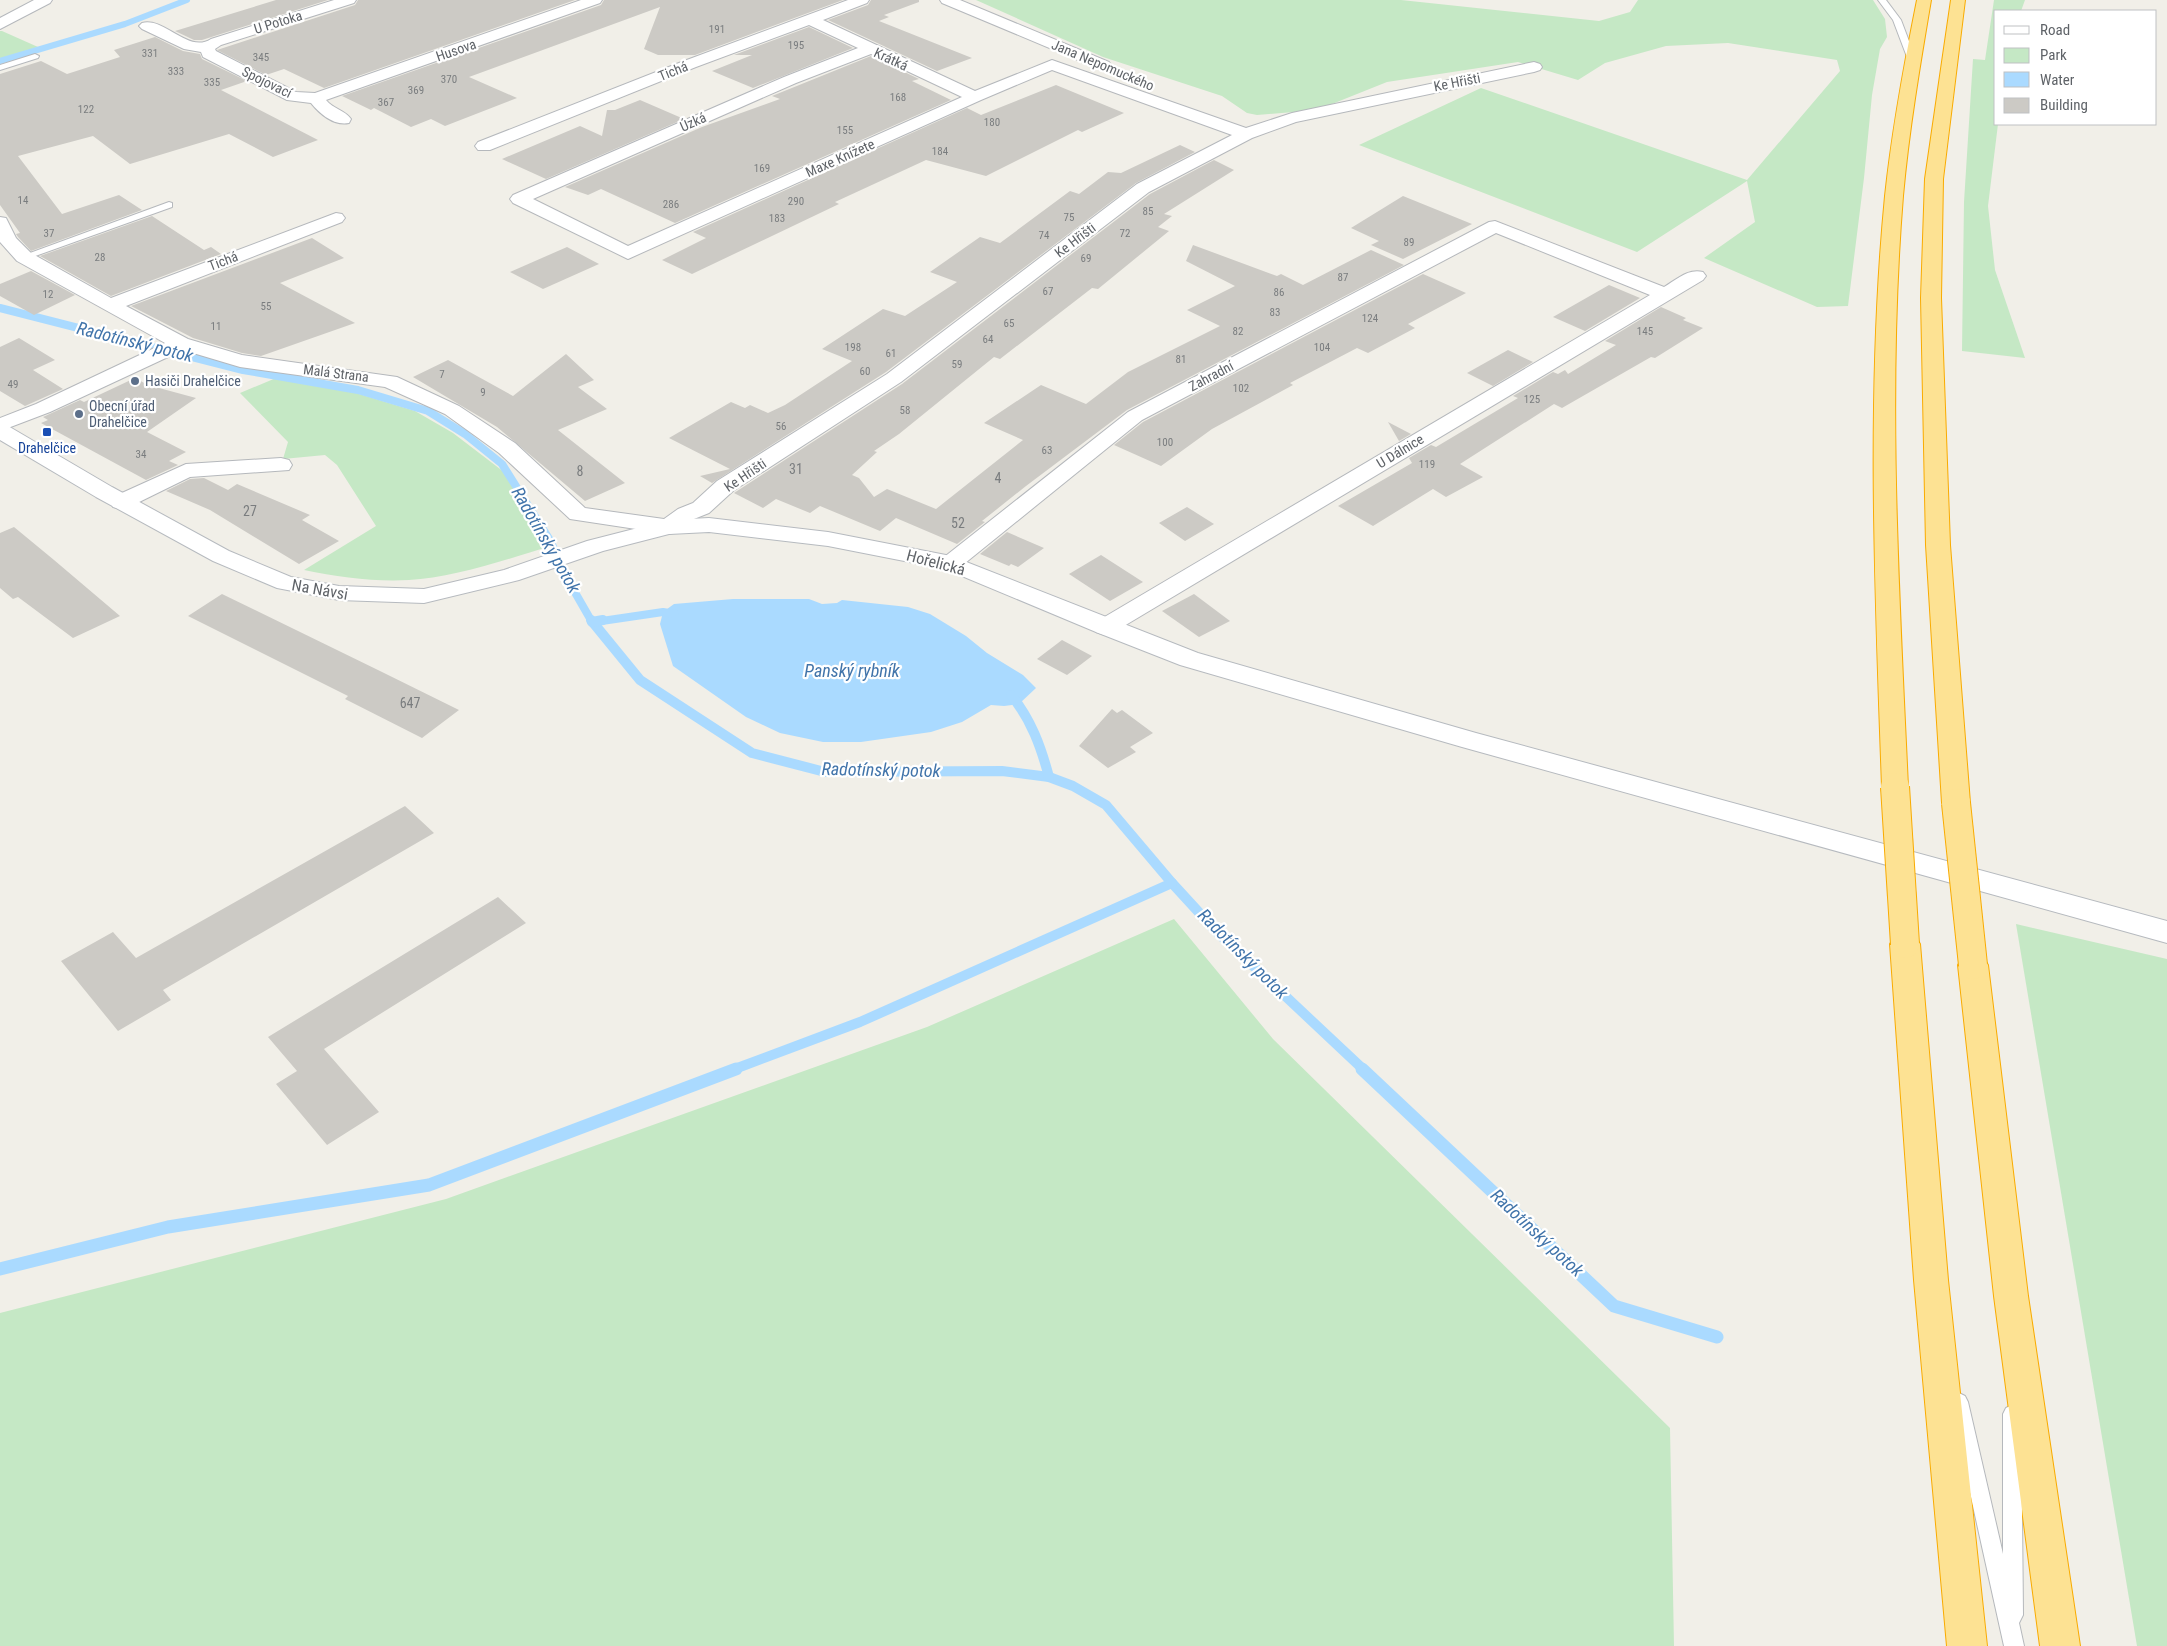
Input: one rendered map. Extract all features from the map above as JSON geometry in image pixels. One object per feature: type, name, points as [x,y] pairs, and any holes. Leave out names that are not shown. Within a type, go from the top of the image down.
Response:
[{"type":"highway","points":[[1924,0],[1911,58],[1898,160],[1884,344],[1884,532],[1895,787],[1905,944],[1931,1280],[1967,1646]]},
{"type":"highway","points":[[1958,0],[1934,179],[1932,298],[1938,545],[1956,803],[1973,965],[2011,1296],[2060,1646]]},
{"type":"street","points":[[0,24],[45,0]]},
{"type":"street","name":"U Potoka","points":[[208,48],[216,42],[349,0]]},
{"type":"street","name":"Husova","points":[[316,98],[595,0]]},
{"type":"street","name":"Tichá","points":[[484,146],[862,0]]},
{"type":"street","name":"Jana Nepomuckého","points":[[947,0],[1116,70]]},
{"type":"street","name":"Krátká","points":[[809,19],[975,97]]},
{"type":"street","points":[[147,26],[190,46],[208,48]]},
{"type":"street","name":"Spojovací","points":[[208,48],[209,54],[294,97],[316,98],[325,110],[343,120]]},
{"type":"street","name":"Úzká","points":[[628,253],[519,199],[790,80],[868,48]]},
{"type":"street","name":"Jana Nepomuckého","points":[[1052,65],[1252,132]]},
{"type":"street","name":"Maxe Knížete","points":[[628,253],[975,97],[1052,65]]},
{"type":"street","name":"Ke Hřišti","points":[[669,527],[686,514],[701,508],[725,486],[894,378],[1143,188],[1252,132],[1292,118],[1534,67]]},
{"type":"street","name":"Jana Nepomuckého","points":[[1134,78],[1252,132]]},
{"type":"street","name":"Tichá","points":[[110,305],[336,218]]},
{"type":"street","name":"Malá Strana","points":[[0,222],[8,240],[24,257],[177,344],[240,361],[390,380],[452,410],[507,448],[578,514],[669,527]]},
{"type":"street","name":"Zahradní","points":[[951,563],[1135,416],[1495,226],[1664,294]]},
{"type":"street","name":"U Dálnice","points":[[1104,627],[1696,276]]},
{"type":"street","points":[[0,425],[43,408],[177,344]]},
{"type":"street","name":"Na Návsi","points":[[0,431],[121,502],[221,556],[285,583],[339,594],[424,596],[511,575],[595,546],[669,527]]},
{"type":"street","points":[[121,502],[186,471],[281,465]]},
{"type":"street","name":"Hořelická","points":[[669,527],[710,525],[828,539],[951,563],[1104,627],[1189,659],[1471,741],[2167,932]]},
{"type":"lane","points":[[1882,0],[1897,20],[1911,58]]},
{"type":"lane","points":[[0,68],[36,56]]},
{"type":"lane","points":[[24,257],[168,205]]},
{"type":"lane","points":[[1931,1280],[2014,1645]]},
{"type":"lane","points":[[2011,1296],[2014,1645]]},
{"type":"green space","points":[[976,0],[1401,0],[1599,21],[1630,12],[1638,0],[1873,0],[1885,19],[1887,37],[1880,49],[1872,95],[1848,306],[1817,307],[1704,258],[1755,222],[1747,181],[1637,252],[1359,145],[1481,88],[1747,180],[1840,71],[1837,60],[1728,43],[1666,46],[1605,63],[1578,80],[1518,62],[1387,82],[1317,110],[1257,115],[1247,113],[1222,96],[1103,57]]},
{"type":"green space","points":[[1994,0],[2025,0],[2021,10],[1994,10],[1994,125],[1998,125],[1988,206],[1995,270],[2025,358],[1962,351],[1964,202],[1973,59],[1985,60]]},
{"type":"green space","points":[[0,31],[2,31],[38,47],[0,59]]},
{"type":"green space","points":[[276,378],[356,393],[415,411],[453,433],[504,472],[550,546],[517,557],[443,576],[409,580],[370,580],[304,570],[376,526],[337,465],[325,455],[283,459],[288,442],[240,393]]},
{"type":"green space","points":[[1174,919],[1273,1039],[1670,1428],[1674,1646],[0,1646],[0,1313],[446,1199],[927,1027]]},
{"type":"green space","points":[[2016,924],[2167,959],[2167,1646],[2137,1646]]},
{"type":"water","name":"Panský rybník","points":[[733,599],[809,599],[822,604],[837,603],[842,600],[908,607],[930,614],[966,636],[987,653],[1023,675],[1036,688],[1019,704],[991,705],[962,722],[931,732],[861,742],[823,742],[780,733],[746,717],[673,666],[660,624],[663,612],[674,604]]},
{"type":"building","points":[[276,0],[328,0],[202,40],[194,40],[175,31]]},
{"type":"building","points":[[358,0],[575,0],[324,88],[284,69],[266,75],[217,50],[355,5]]},
{"type":"building","points":[[604,0],[843,0],[695,55],[658,55],[644,49],[660,7],[469,77],[517,98],[445,126],[431,119],[411,127],[374,108],[371,110],[342,96],[601,5]]},
{"type":"building","points":[[871,0],[919,0],[919,2],[884,15],[889,17],[879,21],[972,58],[937,71],[828,20],[868,5]]},
{"type":"building","points":[[809,27],[853,48],[753,88],[712,71],[752,55],[734,55]]},
{"type":"building","points":[[155,37],[183,51],[200,54],[202,59],[247,81],[221,90],[318,140],[273,157],[229,134],[130,164],[93,136],[18,156],[62,214],[119,195],[142,210],[31,251],[18,237],[16,234],[20,233],[0,205],[0,74],[41,61],[67,74],[120,57],[114,50]]},
{"type":"building","points":[[871,56],[919,79],[912,81],[951,100],[675,223],[601,189],[588,195],[565,187],[702,127],[780,99],[772,96]]},
{"type":"building","points":[[1056,85],[1124,113],[1082,132],[1078,130],[986,176],[926,160],[835,202],[839,204],[692,274],[662,260],[706,238],[693,232],[967,108],[981,115]]},
{"type":"building","points":[[640,100],[684,119],[546,179],[502,159],[580,126],[602,136],[607,110],[615,110]]},
{"type":"building","points":[[1180,145],[1195,152],[1136,183],[886,372],[712,483],[700,476],[730,469],[669,438],[731,402],[745,408],[750,405],[768,413],[785,405],[852,361],[822,349],[883,309],[905,316],[957,282],[930,272],[980,237],[1000,243],[1070,191],[1079,194],[1108,172],[1121,173]]},
{"type":"building","points":[[1214,160],[1234,170],[1164,214],[1172,216],[1158,227],[1169,231],[1098,289],[1092,288],[1000,359],[994,357],[899,434],[874,451],[877,452],[852,475],[859,478],[874,497],[887,489],[936,509],[1023,440],[984,423],[1041,385],[1086,404],[1128,372],[1220,326],[1187,310],[1235,286],[1186,261],[1193,245],[1277,276],[1281,274],[1303,285],[1371,250],[1404,265],[1127,410],[1026,486],[982,521],[985,522],[957,544],[896,518],[880,531],[820,506],[810,513],[776,499],[763,508],[734,493],[902,384],[1150,194]]},
{"type":"building","points":[[1403,196],[1472,224],[1403,259],[1371,245],[1379,241],[1351,228]]},
{"type":"building","points":[[152,216],[204,250],[211,247],[221,254],[111,296],[40,256]]},
{"type":"building","points":[[312,238],[344,258],[280,283],[355,323],[261,356],[242,353],[193,338],[131,306]]},
{"type":"building","points":[[567,247],[599,264],[543,289],[510,272]]},
{"type":"building","points":[[31,271],[75,295],[34,315],[0,296],[0,284]]},
{"type":"building","points":[[1423,274],[1466,293],[1408,324],[1415,328],[1368,353],[1357,348],[1290,383],[1293,385],[1212,429],[1161,466],[1114,445],[1143,422]]},
{"type":"building","points":[[1609,285],[1640,298],[1585,331],[1553,317]]},
{"type":"building","points":[[1661,307],[1686,318],[1683,320],[1703,328],[1655,358],[1651,357],[1562,408],[1554,404],[1460,464],[1483,477],[1446,497],[1433,489],[1373,526],[1338,506],[1412,463],[1409,458],[1431,445],[1436,447],[1518,398],[1513,396],[1553,372],[1558,374],[1565,370],[1568,374],[1616,345],[1605,341]]},
{"type":"building","points":[[19,338],[55,360],[33,370],[63,389],[25,406],[0,391],[0,347]]},
{"type":"building","points":[[1508,350],[1533,362],[1493,386],[1467,373]]},
{"type":"building","points":[[566,354],[594,380],[578,387],[607,409],[558,430],[625,483],[585,501],[497,427],[413,377],[448,360],[513,396]]},
{"type":"building","points":[[135,378],[148,385],[196,398],[147,432],[186,452],[169,461],[178,465],[146,480],[41,423],[48,420],[43,417],[80,400],[84,402]]},
{"type":"building","points":[[1388,422],[1411,434],[1399,441]]},
{"type":"building","points":[[204,478],[228,490],[237,484],[310,515],[302,520],[339,541],[299,564],[210,510],[166,491],[190,479]]},
{"type":"building","points":[[1187,507],[1214,524],[1185,541],[1159,523]]},
{"type":"building","points":[[14,527],[120,616],[73,638],[18,597],[13,599],[0,588],[0,533]]},
{"type":"building","points":[[1007,532],[1044,548],[1018,567],[1011,564],[1009,566],[980,554]]},
{"type":"building","points":[[1101,555],[1143,582],[1110,601],[1069,574]]},
{"type":"building","points":[[222,594],[459,710],[422,738],[345,699],[348,696],[188,616]]},
{"type":"building","points":[[1194,594],[1230,621],[1199,637],[1162,611]]},
{"type":"building","points":[[1062,640],[1092,656],[1067,675],[1037,659]]},
{"type":"building","points":[[1112,709],[1117,713],[1122,710],[1153,733],[1130,747],[1136,752],[1108,768],[1079,746]]},
{"type":"building","points":[[405,806],[434,833],[163,990],[171,1000],[118,1031],[61,961],[113,932],[136,958]]},
{"type":"building","points":[[498,897],[526,923],[324,1049],[379,1112],[327,1145],[276,1084],[297,1071],[268,1037]]},
{"type":"waterway","name":"Radotínský potok","points":[[0,61],[125,24],[187,0]]},
{"type":"waterway","name":"Radotínský potok","points":[[0,308],[243,370],[358,390],[428,411],[465,434],[502,464],[551,542],[565,575],[593,622]]},
{"type":"waterway","points":[[595,622],[663,612],[675,614]]},
{"type":"waterway","points":[[593,622],[603,620]]},
{"type":"waterway","name":"Radotínský potok","points":[[593,622],[640,680],[752,753],[825,772],[1002,771],[1049,777]]},
{"type":"waterway","points":[[1011,695],[1024,714],[1034,734],[1049,777]]},
{"type":"waterway","name":"Radotínský potok","points":[[1049,777],[1073,786],[1106,805],[1172,883]]},
{"type":"waterway","points":[[732,1070],[860,1022],[1172,883]]},
{"type":"waterway","name":"Radotínský potok","points":[[1172,883],[1216,931],[1364,1070]]},
{"type":"waterway","points":[[0,1269],[168,1227],[429,1185],[736,1069]]},
{"type":"waterway","name":"Radotínský potok","points":[[1362,1069],[1614,1306],[1717,1337]]},
{"type":"place","name":"Hasiči Drahelčice","points":[[135,381]]},
{"type":"place","name":"Obecní úřad Drahelčice","points":[[79,414]]},
{"type":"place","name":"Drahelčice","points":[[47,432]]}]
